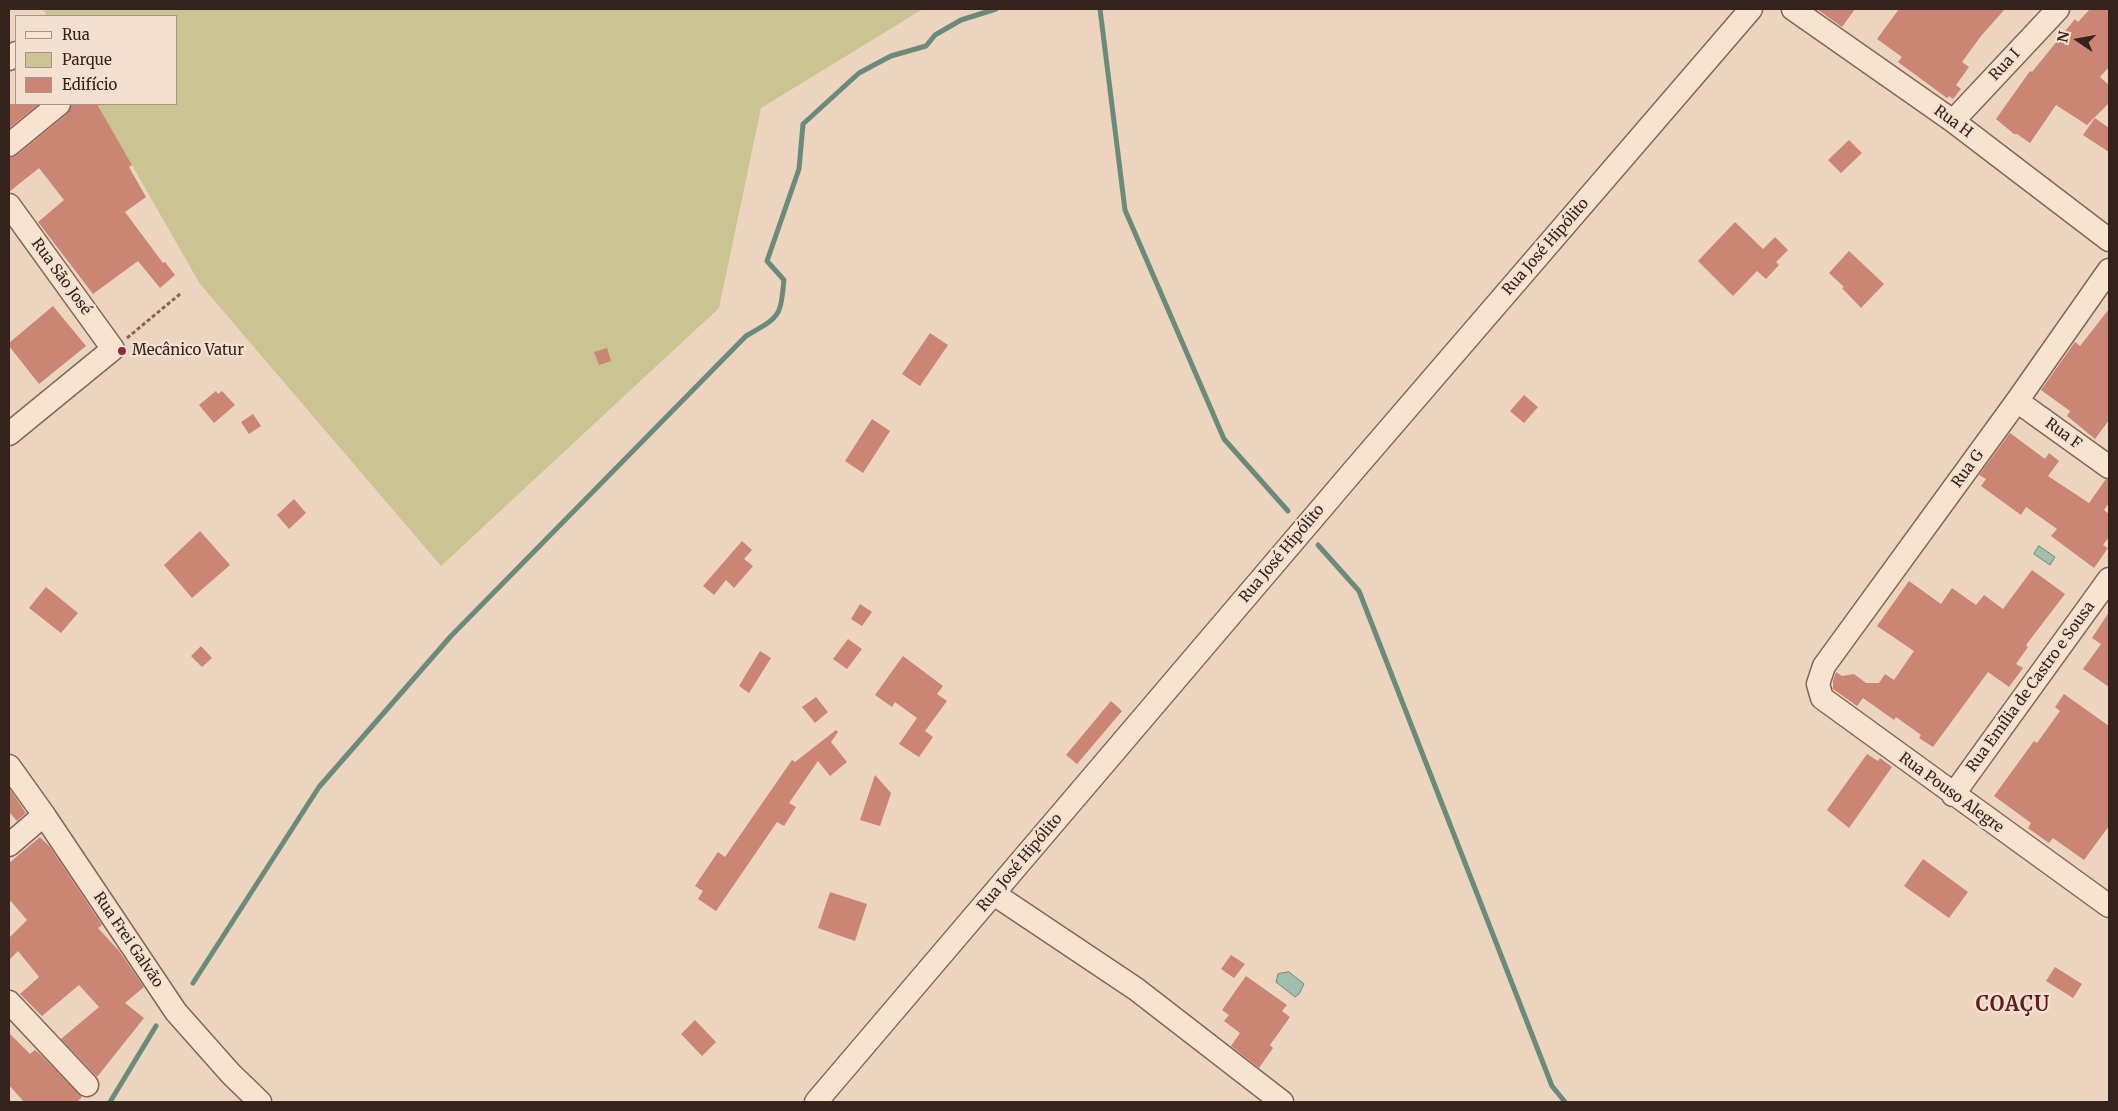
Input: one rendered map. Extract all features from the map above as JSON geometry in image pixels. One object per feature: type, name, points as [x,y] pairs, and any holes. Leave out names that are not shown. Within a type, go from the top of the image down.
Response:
[{"type":"street","name":"Rua José Hipólito","points":[[816,1102],[1354,470],[1751,9]]},
{"type":"street","name":"Rua H","points":[[1793,9],[1953,121],[2109,240]]},
{"type":"street","name":"Rua I","points":[[1953,121],[2058,9]]},
{"type":"street","points":[[9,144],[58,105]]},
{"type":"street","name":"Rua São José","points":[[9,205],[114,349]]},
{"type":"street","name":"Rua G","points":[[1824,666],[2018,401],[2109,270]]},
{"type":"street","points":[[9,434],[114,349]]},
{"type":"street","name":"Rua F","points":[[2018,401],[2109,467]]},
{"type":"street","name":"Rua Emília de Castro e Sousa","points":[[1953,794],[2109,579]]},
{"type":"street","name":"Rua Pouso Alegre","points":[[1824,666],[1818,684],[1822,698],[1953,794],[2106,898]]},
{"type":"street","name":"Rua Frei Galvão","points":[[9,766],[176,1012],[231,1074],[260,1102]]},
{"type":"street","points":[[13,834],[44,815]]},
{"type":"street","points":[[994,894],[1136,989],[1282,1102]]},
{"type":"street","points":[[9,1002],[87,1085]]},
{"type":"path","points":[[114,349],[180,294]]},
{"type":"green space","points":[[43,9],[923,9],[761,108],[719,308],[441,566],[200,284],[98,105],[178,105],[178,15],[46,15]]},
{"type":"shaded area","points":[[2039,546],[2055,557],[2050,565],[2034,554]]},
{"type":"shaded area","points":[[1289,972],[1304,984],[1299,994],[1295,997],[1276,982],[1278,974]]},
{"type":"building","points":[[1817,9],[1855,9],[1842,27]]},
{"type":"building","points":[[1899,9],[2005,9],[1981,36],[1962,62],[1969,67],[1956,85],[1961,89],[1953,99],[1949,96],[1947,98],[1898,62],[1902,57],[1877,39]]},
{"type":"building","points":[[2090,9],[2109,9],[2109,67],[2100,77],[2109,85],[2109,103],[2087,125],[2056,105],[2030,143],[2014,134],[1996,119],[2030,71],[2032,72],[2075,19],[2078,22]]},
{"type":"building","points":[[9,104],[38,105],[9,128]]},
{"type":"building","points":[[72,105],[98,105],[132,165],[129,167],[146,197],[125,212],[163,263],[165,262],[175,275],[160,288],[138,261],[93,294],[38,222],[64,200],[39,168],[9,192],[9,158],[17,155],[67,114]]},
{"type":"building","points":[[2095,118],[2109,128],[2109,152],[2083,135]]},
{"type":"building","points":[[1849,140],[1862,153],[1841,173],[1828,160]]},
{"type":"building","points":[[1735,222],[1763,249],[1775,237],[1788,250],[1776,262],[1779,265],[1766,279],[1757,271],[1733,296],[1698,261]]},
{"type":"building","points":[[1849,251],[1884,284],[1861,308],[1842,288],[1844,287],[1829,273]]},
{"type":"building","points":[[53,306],[86,346],[39,384],[9,346],[9,343]]},
{"type":"building","points":[[2109,309],[2109,420],[2095,439],[2067,416],[2070,411],[2041,390],[2075,342],[2080,346]]},
{"type":"building","points":[[930,333],[948,345],[920,386],[902,374]]},
{"type":"building","points":[[607,348],[611,361],[599,365],[594,352]]},
{"type":"building","points":[[216,391],[218,394],[222,391],[235,405],[214,423],[199,405]]},
{"type":"building","points":[[1524,395],[1538,407],[1524,423],[1510,411]]},
{"type":"building","points":[[253,414],[261,426],[249,434],[241,422]]},
{"type":"building","points":[[872,419],[890,431],[863,473],[845,461]]},
{"type":"building","points":[[2010,433],[2045,459],[2049,453],[2059,461],[2048,476],[2089,503],[2106,479],[2109,480],[2109,503],[2104,510],[2109,514],[2109,537],[2103,545],[2108,548],[2094,568],[2051,536],[2057,529],[2026,507],[2021,515],[1981,486],[1986,479],[1979,475]]},
{"type":"building","points":[[294,499],[306,513],[289,529],[277,515]]},
{"type":"building","points":[[200,531],[230,565],[192,598],[164,565]]},
{"type":"building","points":[[742,541],[752,550],[744,559],[753,566],[734,588],[726,580],[714,595],[703,586]]},
{"type":"building","points":[[2032,570],[2065,594],[2026,645],[2028,647],[2016,664],[2023,668],[2009,687],[1988,672],[1933,747],[1919,738],[1921,735],[1896,717],[1894,720],[1863,698],[1857,706],[1833,689],[1836,672],[1842,676],[1854,674],[1866,683],[1879,683],[1885,674],[1894,680],[1914,651],[1877,626],[1909,581],[1941,604],[1952,588],[1976,605],[1984,595],[2003,609]]},
{"type":"building","points":[[46,587],[78,613],[61,633],[29,608]]},
{"type":"building","points":[[860,604],[872,612],[862,626],[851,619]]},
{"type":"building","points":[[2109,612],[2109,687],[2083,669],[2101,644],[2092,638]]},
{"type":"building","points":[[848,639],[862,649],[847,669],[833,659]]},
{"type":"building","points":[[201,646],[212,658],[202,667],[191,656]]},
{"type":"building","points":[[760,651],[771,658],[749,693],[739,686]]},
{"type":"building","points":[[903,656],[943,686],[937,694],[947,701],[925,731],[933,737],[919,757],[899,744],[917,718],[895,702],[892,707],[875,695]]},
{"type":"building","points":[[2064,694],[2109,726],[2109,826],[2084,860],[2053,838],[2049,843],[2028,828],[2031,823],[1994,796],[2034,741],[2037,743],[2060,711],[2055,707]]},
{"type":"building","points":[[816,697],[828,712],[815,723],[802,707]]},
{"type":"building","points":[[1111,701],[1122,711],[1077,764],[1066,755]]},
{"type":"building","points":[[836,730],[838,732],[831,742],[847,762],[830,776],[818,761],[789,803],[796,807],[784,826],[777,822],[716,911],[698,899],[703,891],[695,886],[718,852],[725,857],[792,760],[795,762]]},
{"type":"building","points":[[1867,754],[1878,761],[1880,758],[1892,767],[1849,828],[1827,810]]},
{"type":"building","points":[[875,775],[891,793],[880,826],[860,820]]},
{"type":"building","points":[[9,788],[26,813],[17,821],[9,812]]},
{"type":"building","points":[[40,837],[50,847],[102,925],[98,928],[119,951],[144,987],[125,1003],[144,1018],[97,1077],[61,1039],[99,1007],[79,985],[42,1016],[20,994],[39,977],[18,951],[9,960],[9,938],[27,920],[9,899],[9,863]]},
{"type":"building","points":[[1923,859],[1968,892],[1949,918],[1904,886]]},
{"type":"building","points":[[830,892],[867,904],[855,941],[818,928]]},
{"type":"building","points":[[1231,955],[1245,964],[1234,978],[1221,969]]},
{"type":"building","points":[[2055,967],[2082,984],[2073,998],[2046,981]]},
{"type":"building","points":[[1246,976],[1287,1005],[1282,1011],[1290,1017],[1270,1045],[1273,1048],[1259,1068],[1231,1046],[1240,1033],[1224,1021],[1229,1015],[1222,1010]]},
{"type":"building","points":[[695,1020],[716,1042],[702,1056],[681,1034]]},
{"type":"building","points":[[9,1033],[30,1054],[35,1050],[41,1055],[82,1097],[77,1102],[24,1102],[9,1085]]},
{"type":"waterway","points":[[193,983],[319,787],[451,636],[746,336],[772,320],[776,315],[781,302],[784,280],[767,261],[799,169],[803,124],[859,73],[891,56],[926,46],[935,35],[961,20],[996,9]]},
{"type":"waterway","points":[[1100,9],[1125,210],[1224,439],[1288,511]]},
{"type":"waterway","points":[[1318,545],[1359,591],[1552,1086],[1565,1102]]},
{"type":"waterway","points":[[110,1102],[156,1026]]},
{"type":"place","name":"Mecânico Vatur","points":[[122,351]]},
{"type":"district","name":"COAÇU","points":[[2013,1005]]}]
